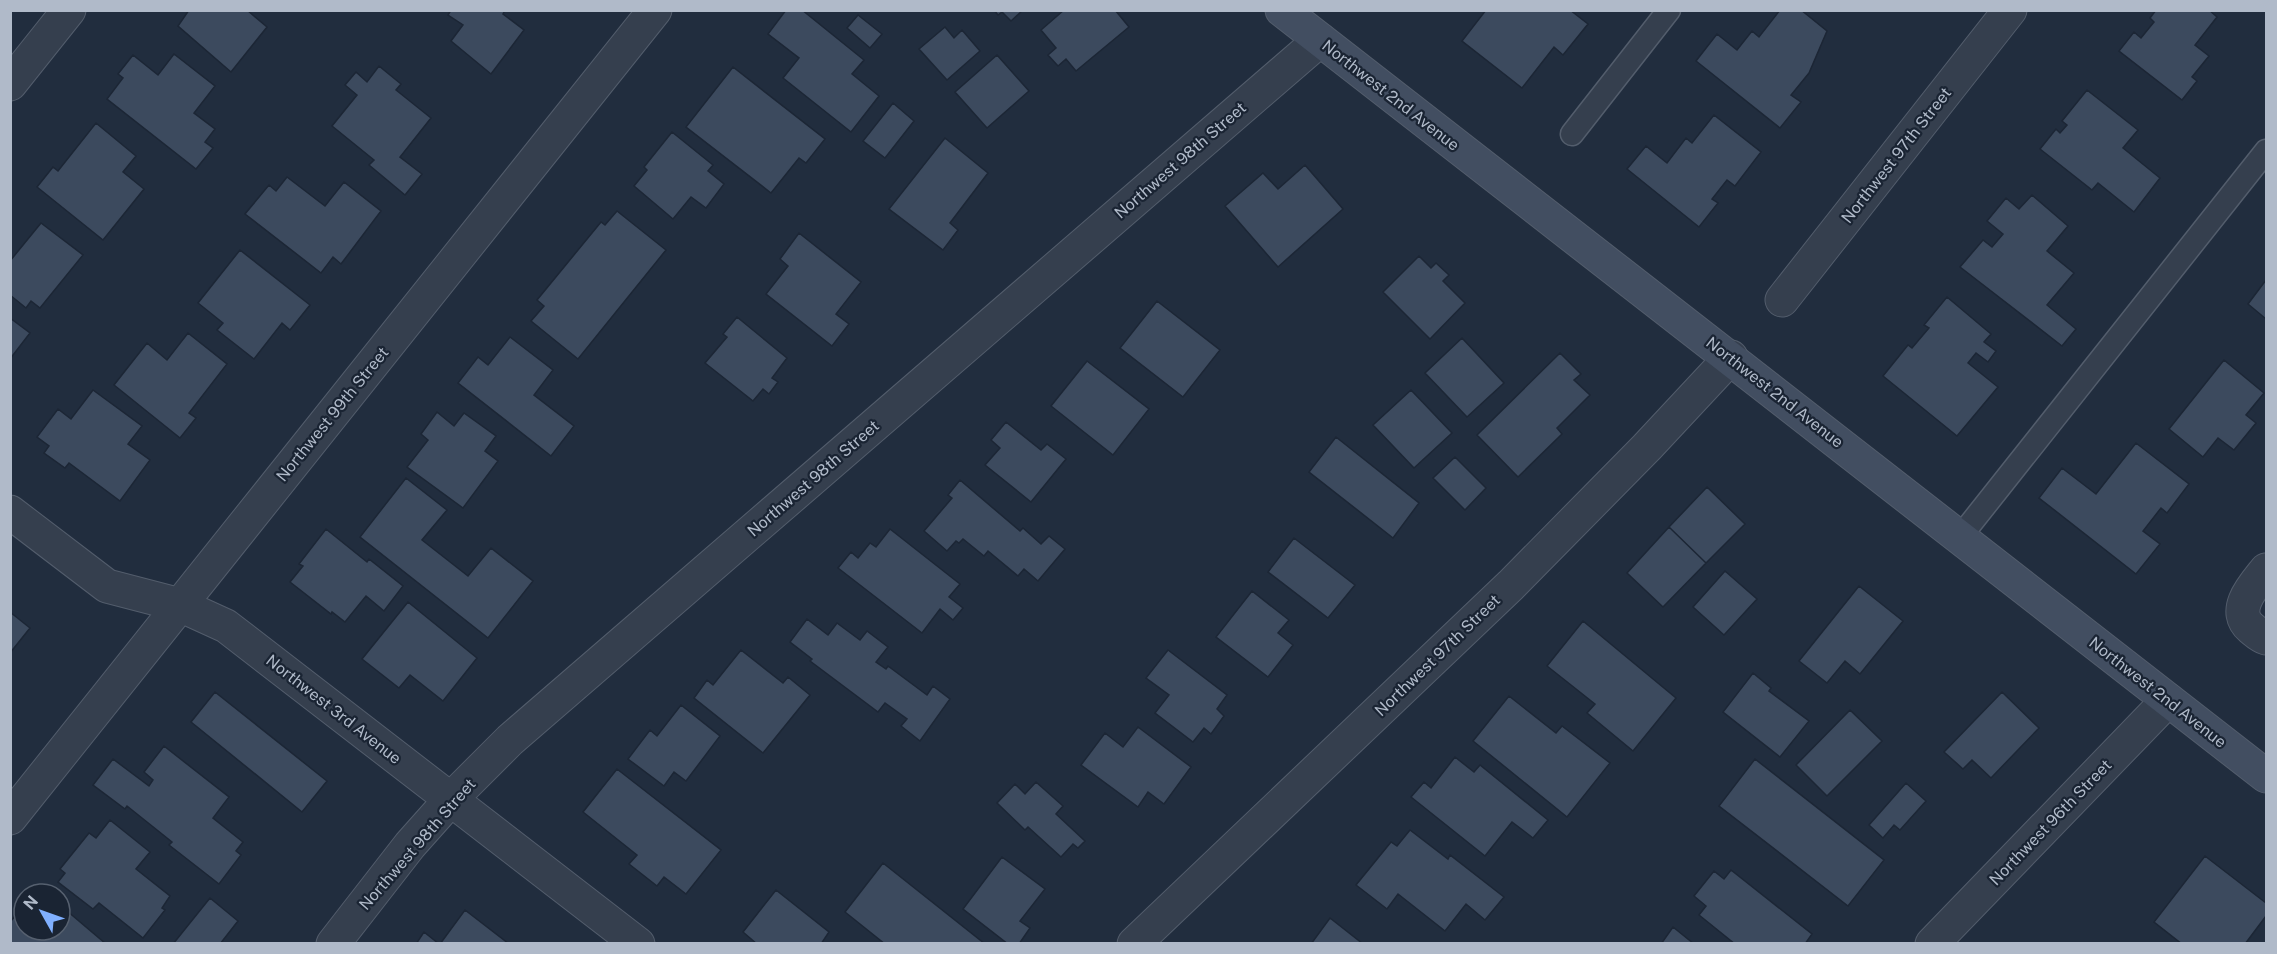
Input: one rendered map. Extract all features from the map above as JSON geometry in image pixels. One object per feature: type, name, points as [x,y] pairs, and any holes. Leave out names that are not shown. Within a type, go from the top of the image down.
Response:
[{"type":"street","points":[[10,84],[69,10]]},
{"type":"street","name":"Northwest 99th Street","points":[[10,818],[655,10]]},
{"type":"street","name":"Northwest 2nd Avenue","points":[[1282,10],[1731,357],[2266,776]]},
{"type":"street","name":"Northwest 97th Street","points":[[1782,300],[2010,10]]},
{"type":"street","name":"Northwest 98th Street","points":[[333,944],[410,845],[451,799],[510,740],[1320,40]]},
{"type":"street","name":"Northwest 97th Street","points":[[1134,944],[1511,585],[1647,447],[1731,357]]},
{"type":"street","name":"Northwest 3rd Avenue","points":[[10,512],[107,586],[180,605],[226,626],[638,944]]},
{"type":"street","points":[[2266,570],[2249,591],[2242,608],[2247,624],[2266,638]]},
{"type":"street","name":"Northwest 96th Street","points":[[1932,944],[2168,700]]},
{"type":"lane","points":[[1572,134],[1669,10]]},
{"type":"lane","points":[[1960,537],[2266,151]]},
{"type":"building","points":[[189,10],[247,10],[267,27],[231,72],[178,26]]},
{"type":"building","points":[[451,10],[505,10],[503,14],[524,30],[491,74],[451,41],[463,25],[448,15]]},
{"type":"building","points":[[786,10],[802,10],[864,60],[852,74],[879,96],[851,132],[783,78],[799,58],[768,34]]},
{"type":"building","points":[[994,10],[1023,10],[1011,21],[1002,12],[998,15]]},
{"type":"building","points":[[1064,10],[1115,10],[1129,27],[1076,71],[1066,59],[1058,66],[1048,55],[1056,48],[1041,30]]},
{"type":"building","points":[[1486,10],[1570,10],[1588,24],[1563,55],[1554,47],[1522,88],[1462,41]]},
{"type":"building","points":[[1780,10],[1801,10],[1827,31],[1809,73],[1791,95],[1801,102],[1780,128],[1696,61],[1717,34],[1737,50],[1752,31],[1759,37]]},
{"type":"building","points":[[2156,10],[2209,10],[2217,17],[2195,45],[2209,56],[2192,77],[2197,81],[2182,100],[2119,51],[2134,32],[2141,38],[2154,22],[2150,18]]},
{"type":"building","points":[[858,15],[882,34],[870,48],[847,28]]},
{"type":"building","points":[[945,27],[954,38],[962,30],[980,51],[947,80],[919,49]]},
{"type":"building","points":[[174,54],[215,86],[194,113],[215,129],[205,142],[213,148],[196,169],[107,99],[123,78],[118,74],[133,55],[158,75]]},
{"type":"building","points":[[997,55],[1029,91],[987,128],[955,92]]},
{"type":"building","points":[[379,66],[401,84],[396,90],[431,118],[400,157],[422,174],[405,195],[369,165],[374,160],[332,126],[357,95],[345,85],[356,72],[367,82]]},
{"type":"building","points":[[733,67],[825,139],[806,163],[799,158],[771,193],[686,127]]},
{"type":"building","points":[[2087,90],[2138,130],[2123,148],[2160,178],[2134,212],[2098,183],[2092,190],[2040,149],[2056,129],[2060,133],[2067,125],[2062,121]]},
{"type":"building","points":[[893,103],[914,121],[885,158],[863,141]]},
{"type":"building","points":[[1714,115],[1761,152],[1735,186],[1727,180],[1712,199],[1718,203],[1699,227],[1627,169],[1646,146],[1667,163],[1686,138],[1692,143]]},
{"type":"building","points":[[96,123],[136,156],[123,172],[144,189],[103,240],[37,187],[53,167],[58,171]]},
{"type":"building","points":[[672,132],[713,165],[708,171],[724,184],[706,208],[691,197],[673,219],[634,186],[647,170],[644,167]]},
{"type":"building","points":[[945,138],[988,173],[950,223],[958,230],[943,250],[889,209]]},
{"type":"building","points":[[1305,165],[1343,209],[1278,267],[1225,206],[1263,173],[1278,189]]},
{"type":"building","points":[[287,177],[325,206],[344,182],[381,211],[341,264],[333,257],[321,273],[245,214],[269,185],[276,191]]},
{"type":"building","points":[[2032,195],[2068,226],[2047,251],[2074,273],[2047,305],[2076,329],[2062,346],[1960,267],[1983,240],[1992,247],[2003,234],[1987,221],[2006,198],[2019,209]]},
{"type":"building","points":[[617,211],[666,250],[578,359],[531,321],[544,306],[537,300],[601,222],[605,225]]},
{"type":"building","points":[[41,223],[83,255],[40,308],[31,301],[26,308],[10,295],[10,261]]},
{"type":"building","points":[[799,233],[861,282],[836,314],[849,324],[832,346],[766,294],[788,266],[780,259]]},
{"type":"building","points":[[240,250],[310,305],[290,330],[282,323],[254,359],[217,330],[223,323],[198,303]]},
{"type":"building","points":[[1419,256],[1431,268],[1436,263],[1449,275],[1443,281],[1465,303],[1430,339],[1383,292]]},
{"type":"building","points":[[2266,280],[2266,319],[2248,304]]},
{"type":"building","points":[[1947,297],[1991,334],[1984,342],[1996,351],[1988,362],[1976,353],[1968,363],[1998,387],[1957,436],[1883,376],[1908,345],[1912,348],[1929,328],[1924,325]]},
{"type":"building","points":[[1157,301],[1220,350],[1183,397],[1120,348]]},
{"type":"building","points":[[737,317],[787,358],[772,378],[778,382],[769,394],[763,389],[753,401],[705,363],[727,337],[723,334]]},
{"type":"building","points":[[10,318],[30,333],[10,359]]},
{"type":"building","points":[[188,333],[227,364],[189,413],[196,418],[180,438],[114,385],[147,343],[167,360]]},
{"type":"building","points":[[510,337],[553,370],[534,395],[574,426],[551,456],[458,383],[478,357],[488,365]]},
{"type":"building","points":[[1462,338],[1504,383],[1467,417],[1425,373]]},
{"type":"building","points":[[1560,353],[1581,374],[1574,380],[1590,395],[1557,428],[1562,434],[1518,477],[1477,435]]},
{"type":"building","points":[[2224,360],[2264,393],[2246,415],[2256,423],[2234,450],[2218,438],[2203,457],[2169,429]]},
{"type":"building","points":[[1087,361],[1149,409],[1113,455],[1051,406]]},
{"type":"building","points":[[93,390],[142,426],[128,444],[150,460],[120,501],[69,463],[65,468],[44,453],[49,446],[37,437],[58,409],[71,419]]},
{"type":"building","points":[[1411,390],[1452,433],[1414,468],[1373,425]]},
{"type":"building","points":[[437,412],[454,426],[464,413],[496,436],[485,451],[498,461],[463,508],[407,467],[428,440],[421,434]]},
{"type":"building","points":[[1006,422],[1041,450],[1047,444],[1066,459],[1031,502],[985,465],[1000,448],[991,440]]},
{"type":"building","points":[[1336,437],[1419,503],[1393,538],[1309,472]]},
{"type":"building","points":[[2136,443],[2189,484],[2167,513],[2161,508],[2143,531],[2160,544],[2136,574],[2039,498],[2062,468],[2096,494]]},
{"type":"building","points":[[1455,457],[1486,488],[1465,510],[1433,478]]},
{"type":"building","points":[[406,478],[447,510],[422,540],[468,576],[491,548],[533,581],[488,638],[360,537]]},
{"type":"building","points":[[960,480],[1020,531],[1023,528],[1041,544],[1049,536],[1065,549],[1038,581],[1024,569],[1018,576],[988,551],[984,556],[963,539],[959,543],[956,541],[947,551],[924,531],[952,498],[948,495]]},
{"type":"building","points":[[1707,487],[1745,524],[1706,563],[1669,527]]},
{"type":"building","points":[[1669,527],[1706,563],[1663,607],[1627,573]]},
{"type":"building","points":[[326,529],[367,562],[369,559],[403,586],[384,611],[366,596],[345,622],[290,582],[303,566],[299,564]]},
{"type":"building","points":[[890,529],[960,584],[949,597],[963,608],[953,620],[940,609],[922,633],[838,568],[851,552],[858,558],[870,543],[876,547]]},
{"type":"building","points":[[1294,538],[1355,585],[1328,618],[1268,572]]},
{"type":"building","points":[[1725,571],[1757,599],[1724,635],[1693,607]]},
{"type":"building","points":[[1859,586],[1903,621],[1860,674],[1845,661],[1827,683],[1799,661]]},
{"type":"building","points":[[1252,591],[1289,620],[1278,633],[1293,645],[1268,677],[1216,637]]},
{"type":"building","points":[[408,602],[477,658],[443,701],[410,675],[399,688],[362,659]]},
{"type":"building","points":[[10,612],[30,628],[10,653]]},
{"type":"building","points":[[807,619],[828,635],[837,623],[860,640],[867,631],[888,647],[876,662],[886,669],[888,666],[927,695],[933,686],[950,699],[920,741],[901,726],[907,719],[885,703],[878,712],[810,661],[812,659],[790,642]]},
{"type":"building","points":[[1583,621],[1676,698],[1633,751],[1587,713],[1595,704],[1547,666]]},
{"type":"building","points":[[741,650],[783,683],[788,677],[810,695],[763,753],[694,698],[707,680],[713,685]]},
{"type":"building","points":[[1168,650],[1227,695],[1217,709],[1224,716],[1211,734],[1204,728],[1193,742],[1155,713],[1169,695],[1146,678]]},
{"type":"building","points":[[1753,673],[1771,688],[1769,691],[1809,721],[1780,757],[1723,712]]},
{"type":"building","points":[[215,692],[327,781],[302,812],[191,722]]},
{"type":"building","points":[[2002,692],[2039,728],[1991,778],[1972,760],[1963,769],[1944,752]]},
{"type":"building","points":[[1509,696],[1556,733],[1562,726],[1610,763],[1567,817],[1473,741]]},
{"type":"building","points":[[681,705],[720,736],[686,781],[674,772],[664,786],[628,759],[650,730],[657,736]]},
{"type":"building","points":[[1850,710],[1882,741],[1827,796],[1796,765]]},
{"type":"building","points":[[1138,727],[1191,767],[1164,804],[1148,792],[1138,807],[1081,765],[1105,733],[1123,747]]},
{"type":"building","points":[[164,746],[229,797],[213,818],[243,842],[236,851],[241,855],[219,884],[169,845],[172,842],[127,806],[125,809],[93,785],[113,759],[149,786],[153,780],[144,772]]},
{"type":"building","points":[[1455,757],[1474,772],[1480,765],[1548,820],[1533,838],[1512,822],[1485,856],[1411,797],[1424,782],[1431,788]]},
{"type":"building","points":[[1755,759],[1884,860],[1848,906],[1719,806]]},
{"type":"building","points":[[617,769],[721,850],[686,894],[664,877],[657,886],[629,864],[637,855],[583,812]]},
{"type":"building","points":[[1036,782],[1063,806],[1056,814],[1085,841],[1078,848],[1073,844],[1061,857],[1028,827],[1025,830],[997,803],[1015,784],[1025,794]]},
{"type":"building","points":[[1906,783],[1926,801],[1900,830],[1894,825],[1883,838],[1869,825]]},
{"type":"building","points":[[110,820],[150,852],[136,869],[170,896],[162,908],[165,910],[143,938],[99,903],[93,909],[72,893],[72,882],[58,882],[65,873],[60,869],[89,833],[96,838]]},
{"type":"building","points":[[1410,830],[1448,859],[1450,855],[1504,897],[1485,920],[1466,904],[1445,931],[1398,894],[1387,909],[1356,885],[1391,842],[1397,846]]},
{"type":"building","points":[[2205,856],[2266,903],[2266,916],[2245,944],[2182,944],[2154,922]]},
{"type":"building","points":[[1002,857],[1045,889],[1020,921],[1030,928],[1019,944],[1008,944],[963,909]]},
{"type":"building","points":[[883,863],[985,944],[885,944],[845,912]]},
{"type":"building","points":[[1731,870],[1812,934],[1805,944],[1735,944],[1699,915],[1706,906],[1694,896],[1714,871],[1724,879]]},
{"type":"building","points":[[776,890],[829,932],[821,944],[757,944],[743,932]]},
{"type":"building","points":[[210,898],[238,921],[220,944],[173,944]]},
{"type":"building","points":[[465,910],[509,944],[440,944]]},
{"type":"building","points":[[72,915],[106,944],[10,944],[10,922],[12,920],[12,942],[72,942]]},
{"type":"building","points":[[1330,918],[1363,944],[1311,944]]},
{"type":"building","points":[[1673,927],[1694,944],[1661,944]]},
{"type":"building","points":[[424,932],[439,944],[416,944]]}]
